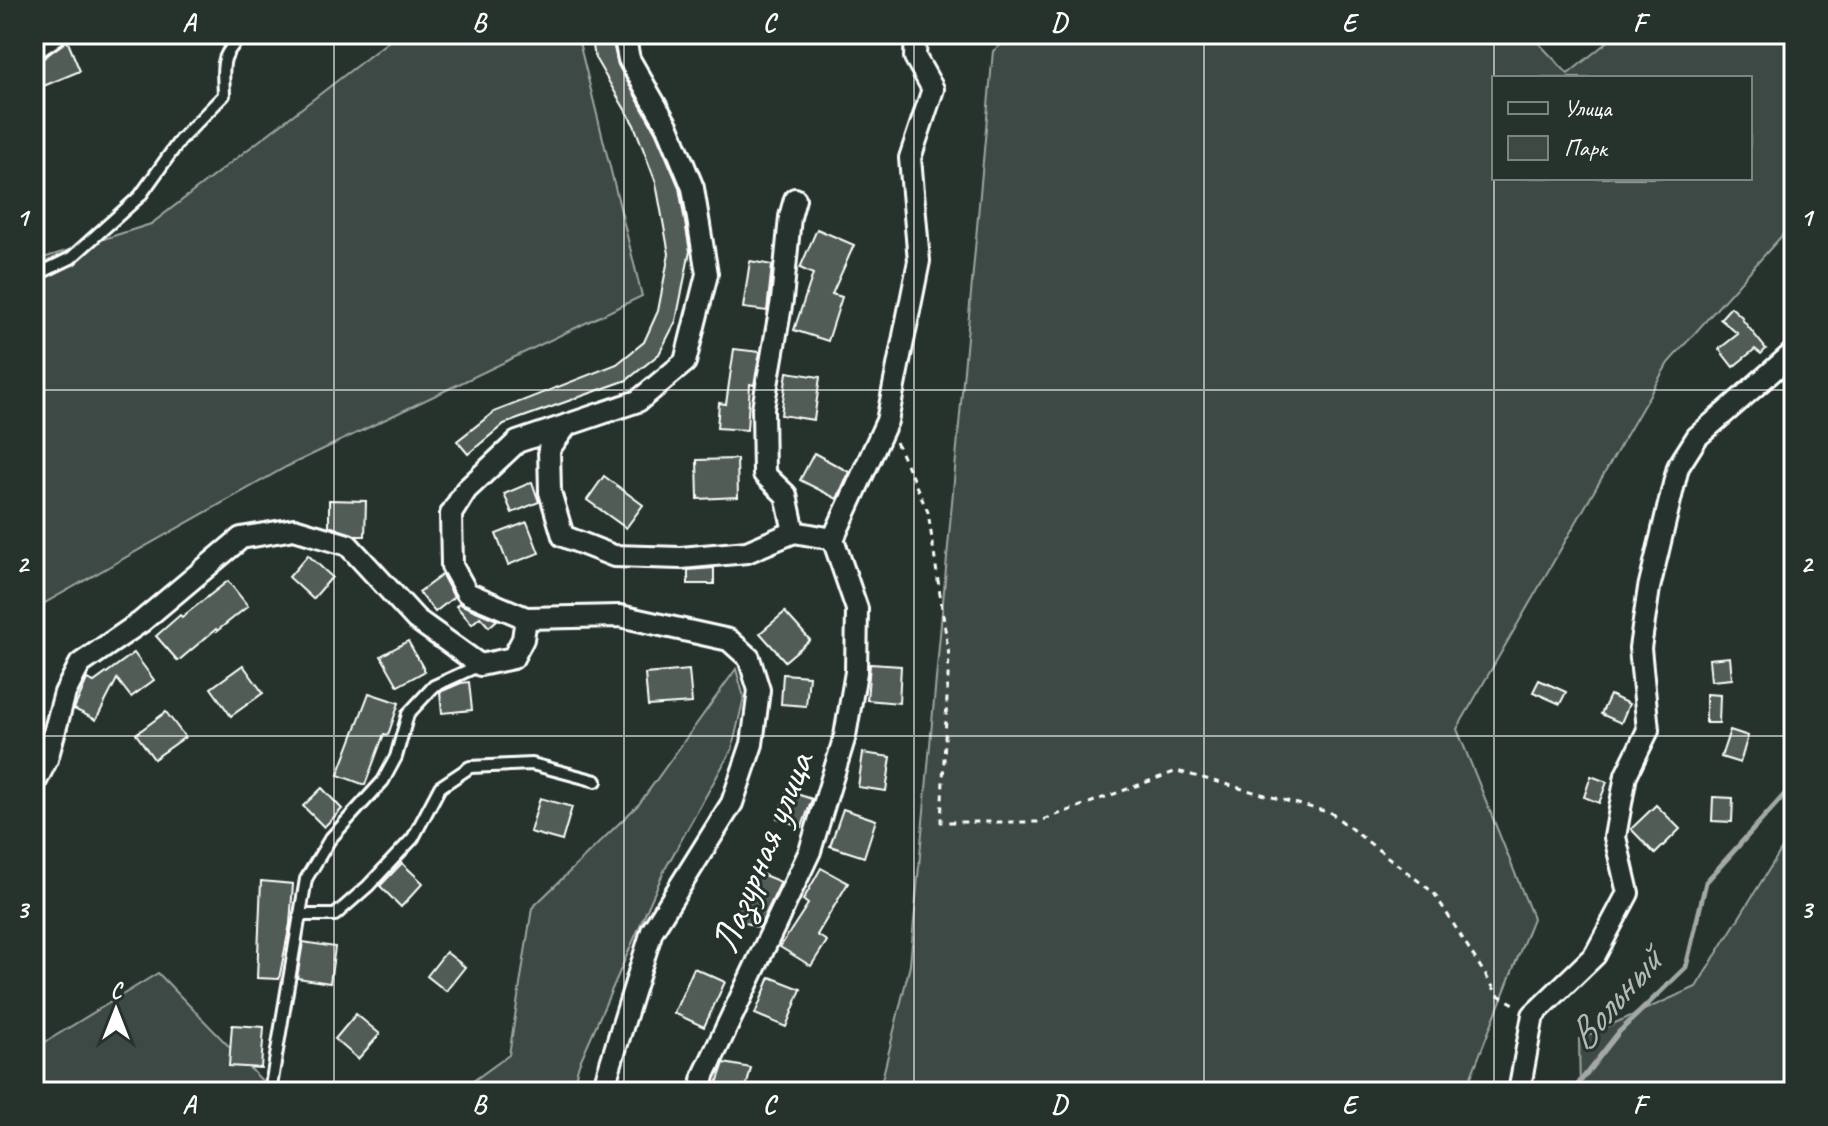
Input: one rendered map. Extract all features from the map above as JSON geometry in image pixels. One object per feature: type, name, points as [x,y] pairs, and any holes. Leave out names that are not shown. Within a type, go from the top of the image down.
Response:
[{"type":"street","points":[[34,49],[56,34]]},
{"type":"street","name":"Лазурная улица","points":[[602,1092],[652,931],[732,803],[752,744],[759,690],[749,658],[729,640],[620,616],[526,618],[467,593],[452,566],[451,514],[466,490],[517,442],[638,401],[685,362],[707,274],[693,188],[668,127],[629,59],[624,34]]},
{"type":"street","points":[[567,425],[549,449],[550,492],[563,536],[614,556],[681,558],[747,552],[794,532],[833,539],[887,421],[919,261],[910,158],[933,89],[915,57],[916,34]]},
{"type":"street","points":[[794,532],[786,495],[764,474],[763,408],[782,300],[790,217],[795,199]]},
{"type":"street","points":[[1519,1092],[1533,1015],[1595,955],[1628,893],[1615,837],[1626,775],[1648,730],[1640,648],[1649,588],[1678,467],[1697,437],[1794,352]]},
{"type":"street","points":[[34,785],[47,759],[65,693],[80,664],[141,622],[241,538],[294,529],[348,545],[416,619],[480,665],[513,658],[523,639],[526,618]]},
{"type":"street","name":"Лазурная улица","points":[[701,1092],[704,1075],[810,851],[845,736],[856,672],[857,609],[833,539]]},
{"type":"lane","points":[[34,276],[71,258],[140,196],[180,140],[224,95],[223,65],[227,49],[245,34]]},
{"type":"lane","points":[[270,1092],[306,879],[330,839],[383,781],[396,757],[408,714],[434,686],[480,665]]},
{"type":"lane","points":[[300,915],[335,915],[368,886],[413,838],[440,787],[470,767],[532,764],[596,781]]},
{"type":"path","points":[[887,421],[928,512],[949,656],[941,822],[1037,822],[1177,771],[1331,813],[1434,893],[1498,995],[1533,1015]]},
{"type":"green space","points":[[398,34],[577,34],[642,296],[286,467],[34,609],[34,261],[151,224]]},
{"type":"green space","points":[[1015,34],[1530,34],[1568,74],[1617,34],[1794,34],[1794,222],[1668,363],[1457,729],[1533,918],[1465,1092],[879,1092],[910,965],[993,51]]},
{"type":"green space","points":[[736,669],[744,697],[732,749],[664,871],[579,1064],[571,1092],[458,1092],[509,1055],[532,908],[639,804]]},
{"type":"green space","points":[[1794,829],[1794,1092],[1580,1092],[1579,1039],[1696,987]]},
{"type":"green space","points":[[158,973],[273,1092],[34,1092],[34,1049]]},
{"type":"building","points":[[591,34],[611,34],[618,65],[656,133],[679,187],[690,251],[676,321],[659,354],[627,380],[504,424],[468,454],[457,441],[494,412],[617,364],[644,342],[658,311],[669,254],[656,183],[634,125],[595,58]]},
{"type":"building","points":[[67,40],[80,71],[34,90],[34,62]]},
{"type":"building","points":[[817,229],[854,245],[832,294],[842,297],[828,341],[794,330],[813,274],[800,268]]},
{"type":"building","points":[[750,261],[772,265],[767,311],[743,308]]},
{"type":"building","points":[[1731,307],[1766,349],[1761,354],[1755,349],[1733,367],[1719,349],[1738,334],[1720,319]]},
{"type":"building","points":[[734,349],[760,352],[754,385],[750,384],[747,430],[717,428],[719,403],[726,404]]},
{"type":"building","points":[[787,372],[820,377],[814,420],[781,415]]},
{"type":"building","points":[[814,453],[849,472],[837,499],[800,480]]},
{"type":"building","points":[[737,459],[738,497],[698,499],[697,460]]},
{"type":"building","points":[[604,476],[643,505],[626,528],[587,500]]},
{"type":"building","points":[[532,482],[539,502],[512,513],[504,494]]},
{"type":"building","points":[[329,500],[366,501],[365,536],[329,526]]},
{"type":"building","points":[[527,522],[539,553],[508,565],[496,534]]},
{"type":"building","points":[[308,555],[332,577],[313,599],[289,577]]},
{"type":"building","points":[[714,568],[714,584],[688,584],[688,570]]},
{"type":"building","points":[[442,575],[454,597],[435,612],[419,592]]},
{"type":"building","points":[[228,581],[248,606],[178,661],[156,636]]},
{"type":"building","points":[[459,603],[497,620],[489,627],[480,617],[472,624],[456,606]]},
{"type":"building","points":[[785,612],[810,640],[785,661],[760,633]]},
{"type":"building","points":[[408,641],[425,671],[398,686],[381,656]]},
{"type":"building","points":[[134,653],[154,680],[131,697],[117,679],[96,720],[74,709],[87,679],[94,682]]},
{"type":"building","points":[[1730,657],[1732,679],[1711,681],[1709,659]]},
{"type":"building","points":[[870,664],[901,666],[899,703],[867,700]]},
{"type":"building","points":[[243,665],[263,693],[231,716],[211,688]]},
{"type":"building","points":[[689,670],[692,703],[648,706],[645,674]]},
{"type":"building","points":[[783,674],[809,676],[806,706],[781,704]]},
{"type":"building","points":[[1539,680],[1566,692],[1560,704],[1533,692]]},
{"type":"building","points":[[469,682],[472,710],[442,713],[440,692]]},
{"type":"building","points":[[369,693],[399,703],[365,785],[338,775]]},
{"type":"building","points":[[1706,694],[1720,695],[1719,723],[1706,723]]},
{"type":"building","points":[[1610,695],[1629,704],[1621,723],[1601,714]]},
{"type":"building","points":[[166,712],[185,737],[154,759],[136,734]]},
{"type":"building","points":[[1730,730],[1748,736],[1740,763],[1721,757]]},
{"type":"building","points":[[863,753],[891,757],[886,791],[858,787]]},
{"type":"building","points":[[1591,776],[1607,782],[1599,803],[1584,797]]},
{"type":"building","points":[[322,788],[342,809],[324,827],[303,806]]},
{"type":"building","points":[[787,791],[812,799],[802,827],[777,818]]},
{"type":"building","points":[[1713,797],[1733,798],[1732,822],[1712,821]]},
{"type":"building","points":[[540,798],[572,807],[562,841],[530,832]]},
{"type":"building","points":[[1656,805],[1680,829],[1655,854],[1631,829]]},
{"type":"building","points":[[843,809],[876,820],[864,857],[830,846]]},
{"type":"building","points":[[402,863],[423,883],[401,907],[380,886]]},
{"type":"building","points":[[821,868],[848,883],[817,935],[827,941],[811,966],[780,947],[808,904],[803,900]]},
{"type":"building","points":[[754,871],[781,882],[759,928],[734,918]]},
{"type":"building","points":[[261,881],[293,884],[290,924],[279,979],[257,978]]},
{"type":"building","points":[[303,942],[335,947],[330,983],[297,978]]},
{"type":"building","points":[[446,952],[465,967],[446,991],[427,976]]},
{"type":"building","points":[[694,968],[725,982],[704,1027],[674,1013]]},
{"type":"building","points":[[770,977],[801,989],[786,1027],[755,1014]]},
{"type":"building","points":[[356,1014],[380,1034],[358,1059],[335,1039]]},
{"type":"building","points":[[232,1025],[264,1027],[261,1068],[229,1066]]},
{"type":"building","points":[[724,1063],[751,1068],[745,1092],[714,1092]]},
{"type":"waterway","name":"Вольный","points":[[1572,1092],[1619,1032],[1686,967],[1706,882],[1794,784]]}]
